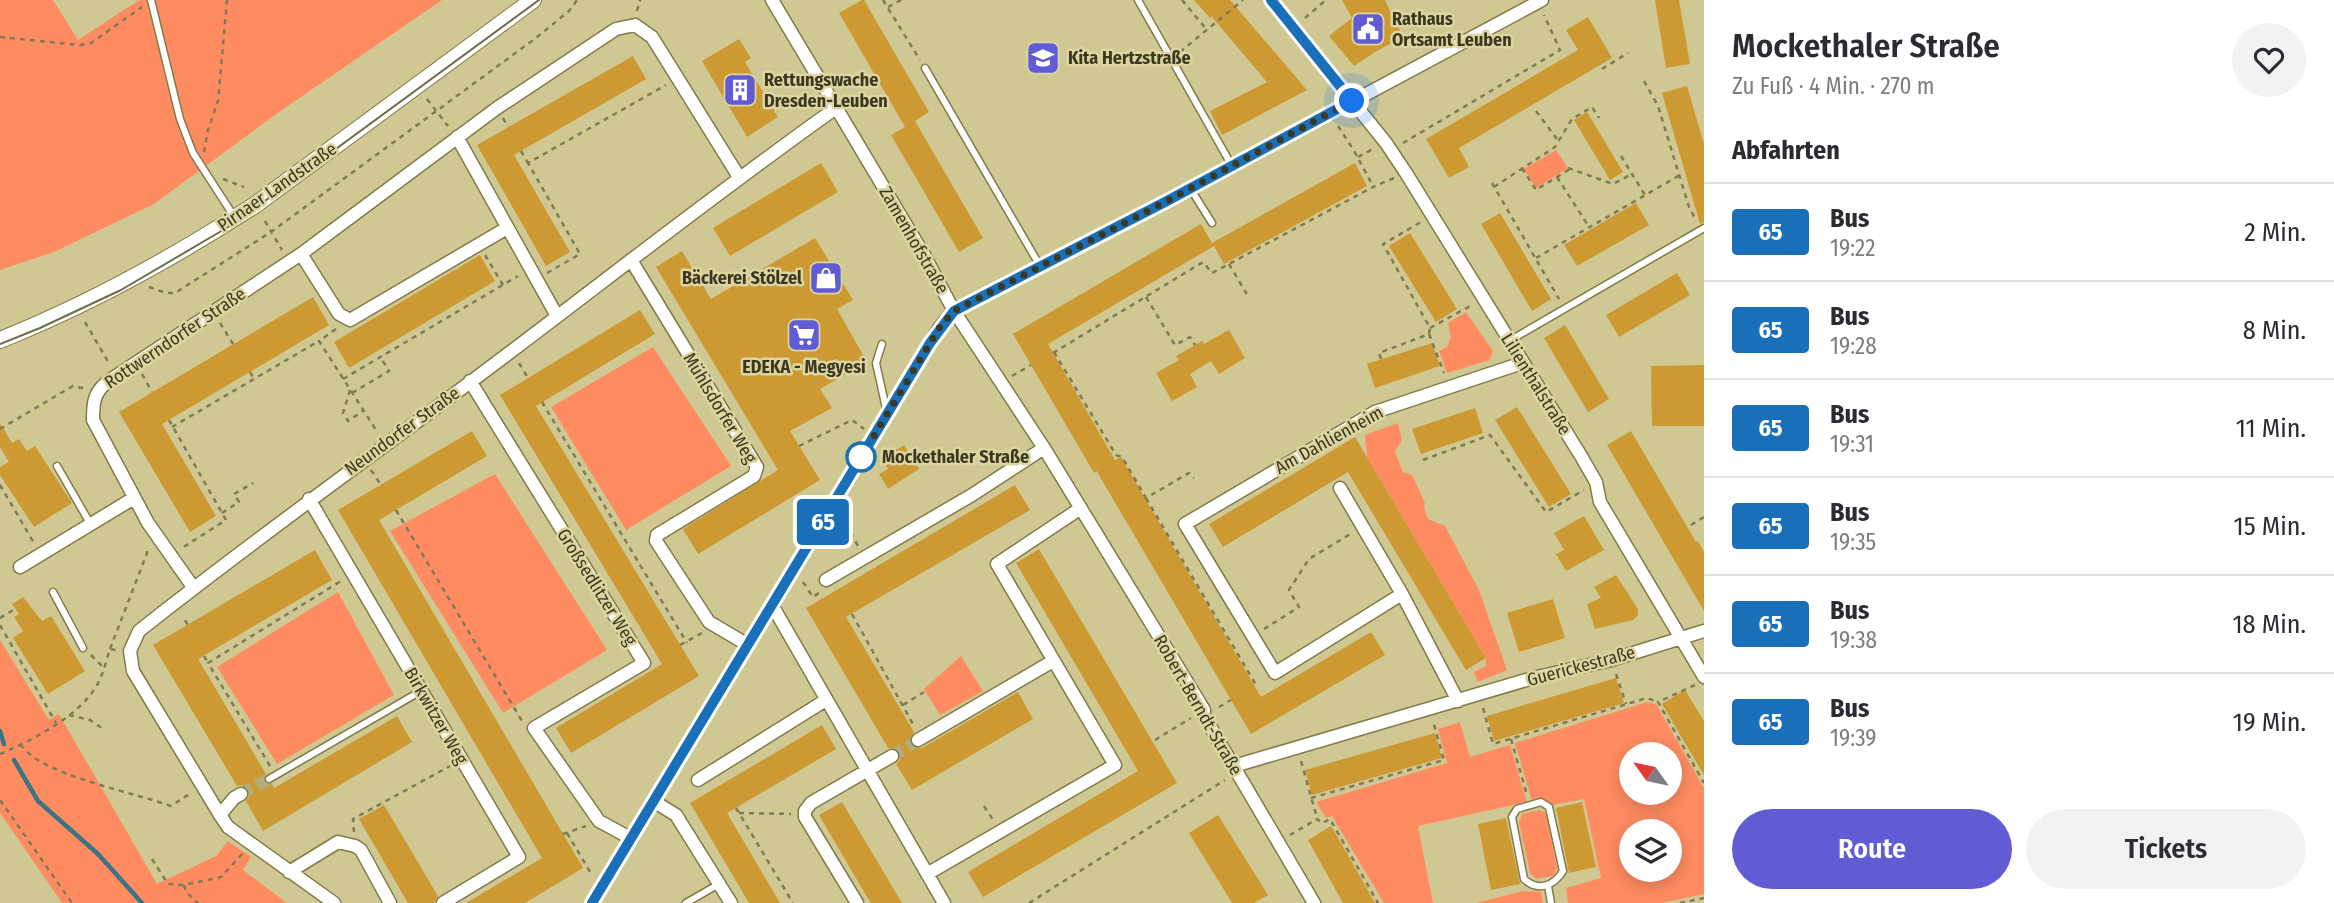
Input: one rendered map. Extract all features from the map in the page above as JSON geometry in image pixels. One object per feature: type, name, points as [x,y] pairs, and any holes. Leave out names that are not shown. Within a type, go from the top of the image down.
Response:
[{"type":"street","name":"Pirnaer Landstraße","points":[[0,340],[129,282],[235,218],[533,0]]},
{"type":"street","name":"Zamenhofstraße","points":[[592,903],[940,327],[954,311],[772,0]]},
{"type":"street","name":"Lilienthalstraße","points":[[1271,0],[1388,146],[1406,173],[1596,482],[1600,502],[1704,679]]},
{"type":"street","points":[[954,311],[1540,1]]},
{"type":"street","name":"Rottwerndorfer Straße","points":[[193,587],[134,498],[93,420],[96,391],[301,254],[457,137],[616,29],[635,25],[652,37],[739,177]]},
{"type":"street","name":"Neundorfer Straße","points":[[130,651],[139,631],[193,587],[512,351],[739,177],[836,108]]},
{"type":"street","points":[[457,137],[557,316]]},
{"type":"street","points":[[301,254],[338,314],[351,320],[507,228]]},
{"type":"street","name":"Mühlsdorfer Weg","points":[[631,260],[757,467],[754,476],[657,536],[656,541],[709,622],[748,645]]},
{"type":"street","name":"Robert-Berndt-Straße","points":[[954,311],[1081,508],[1203,710],[1204,716],[1314,903]]},
{"type":"street","name":"Am Dahlienheim","points":[[1252,636],[1185,524],[1306,450],[1375,412],[1522,363]]},
{"type":"street","name":"Großsedlitzer Weg","points":[[470,381],[644,663],[534,728]]},
{"type":"street","points":[[826,580],[972,495],[1044,448]]},
{"type":"street","points":[[1340,488],[1402,594],[1458,701]]},
{"type":"street","points":[[20,567],[134,498]]},
{"type":"street","name":"Birkwitzer Weg","points":[[309,499],[519,858],[443,903]]},
{"type":"street","points":[[927,874],[1115,765],[997,564],[1081,508]]},
{"type":"street","points":[[1252,636],[1275,673],[1402,594]]},
{"type":"street","points":[[772,605],[944,903]]},
{"type":"street","name":"Guerickestraße","points":[[1235,769],[1430,708],[1533,678],[1611,660],[1704,631]]},
{"type":"street","points":[[130,651],[133,671],[201,788],[228,827],[334,903]]},
{"type":"street","points":[[920,739],[1053,661]]},
{"type":"street","points":[[698,780],[826,700]]},
{"type":"street","points":[[534,728],[599,821],[632,839]]},
{"type":"street","points":[[857,903],[805,817],[807,808],[811,803],[892,756]]},
{"type":"street","points":[[220,816],[234,798],[241,794]]},
{"type":"street","points":[[655,802],[676,815],[731,903]]},
{"type":"street","points":[[289,872],[338,842],[355,846],[361,850],[390,903]]},
{"type":"lane","points":[[151,0],[180,119],[193,153],[235,218]]},
{"type":"lane","points":[[1138,0],[1232,166]]},
{"type":"lane","points":[[925,68],[1040,266]]},
{"type":"lane","points":[[1191,188],[1212,223]]},
{"type":"lane","points":[[1509,341],[1702,229]]},
{"type":"lane","points":[[882,344],[876,363],[887,414]]},
{"type":"lane","points":[[57,466],[91,525]]},
{"type":"lane","points":[[53,592],[83,648]]},
{"type":"lane","points":[[272,777],[421,691]]},
{"type":"lane","points":[[1541,802],[1549,807],[1563,871],[1557,880],[1548,886],[1531,885],[1524,879],[1512,817],[1517,809],[1541,802]]},
{"type":"lane","points":[[686,903],[719,884]]},
{"type":"lane","points":[[1548,886],[1551,903]]},
{"type":"path","points":[[0,37],[80,45],[91,43],[151,0]]},
{"type":"path","points":[[227,0],[218,101],[205,145],[203,163],[206,170],[244,187]]},
{"type":"path","points":[[151,288],[175,293],[271,232],[536,38],[569,11],[577,0]]},
{"type":"path","points":[[883,0],[925,68]]},
{"type":"path","points":[[888,8],[901,0]]},
{"type":"path","points":[[1182,0],[1207,30]]},
{"type":"path","points":[[1172,58],[1243,0]]},
{"type":"path","points":[[1294,27],[1326,0]]},
{"type":"path","points":[[1358,157],[1388,146],[1560,50],[1540,1]]},
{"type":"path","points":[[1602,69],[1628,54]]},
{"type":"path","points":[[528,163],[678,78]]},
{"type":"path","points":[[1644,81],[1658,106],[1689,207],[1702,229]]},
{"type":"path","points":[[428,99],[457,137]]},
{"type":"path","points":[[1564,308],[1493,185],[1559,143],[1572,119],[1592,107],[1599,118]]},
{"type":"path","points":[[1536,111],[1559,143]]},
{"type":"path","points":[[1338,126],[1373,187]]},
{"type":"path","points":[[1348,151],[1353,149]]},
{"type":"path","points":[[343,379],[503,285],[580,254],[521,151]]},
{"type":"path","points":[[1621,156],[1645,195]]},
{"type":"path","points":[[1522,169],[1536,190],[1569,169],[1613,184],[1632,174]]},
{"type":"path","points":[[1256,685],[1122,457],[1116,455],[1054,353],[1203,262],[1212,273],[1373,187],[1406,173]]},
{"type":"path","points":[[1536,258],[1679,175]]},
{"type":"path","points":[[1558,177],[1589,227]]},
{"type":"path","points":[[265,221],[289,262]]},
{"type":"path","points":[[1422,221],[1383,244],[1430,328],[1448,386]]},
{"type":"path","points":[[479,245],[503,285]]},
{"type":"path","points":[[1229,264],[1249,298]]},
{"type":"path","points":[[1146,297],[1175,345],[1190,337],[1195,345]]},
{"type":"path","points":[[1430,328],[1472,305]]},
{"type":"path","points":[[213,311],[233,344]]},
{"type":"path","points":[[172,427],[351,320]]},
{"type":"path","points":[[85,322],[116,376]]},
{"type":"path","points":[[1381,359],[1379,353],[1430,334]]},
{"type":"path","points":[[319,341],[385,444]]},
{"type":"path","points":[[1410,342],[1411,349]]},
{"type":"path","points":[[512,351],[528,378]]},
{"type":"path","points":[[364,411],[348,421],[343,413],[351,391],[389,371],[381,358]]},
{"type":"path","points":[[135,363],[152,393]]},
{"type":"path","points":[[1001,383],[1031,365]]},
{"type":"path","points":[[250,372],[254,379]]},
{"type":"path","points":[[0,429],[74,386],[96,391]]},
{"type":"path","points":[[542,402],[687,643]]},
{"type":"path","points":[[169,420],[226,520],[170,556]]},
{"type":"path","points":[[799,446],[852,421],[874,435]]},
{"type":"path","points":[[1423,460],[1490,435],[1546,512],[1596,482]]},
{"type":"path","points":[[1146,498],[1189,473],[1194,478]]},
{"type":"path","points":[[222,513],[239,502],[234,494],[253,483]]},
{"type":"path","points":[[0,485],[41,555]]},
{"type":"path","points":[[835,503],[864,557]]},
{"type":"path","points":[[396,510],[520,719],[534,728]]},
{"type":"path","points":[[1691,525],[1704,517]]},
{"type":"path","points":[[1,753],[20,745],[82,707],[98,684],[147,554],[149,523]]},
{"type":"path","points":[[1252,636],[1298,607],[1289,590],[1309,559],[1363,527]]},
{"type":"path","points":[[208,663],[353,573]]},
{"type":"path","points":[[0,618],[15,609]]},
{"type":"path","points":[[852,614],[920,739]]},
{"type":"path","points":[[185,620],[188,625]]},
{"type":"path","points":[[0,625],[56,723]]},
{"type":"path","points":[[680,645],[714,625]]},
{"type":"path","points":[[83,648],[104,667]]},
{"type":"path","points":[[110,649],[130,651]]},
{"type":"path","points":[[204,656],[272,777]]},
{"type":"path","points":[[1611,660],[1626,704]]},
{"type":"path","points":[[1658,702],[1704,679]]},
{"type":"path","points":[[902,706],[924,692]]},
{"type":"path","points":[[1479,694],[1493,744],[1647,698],[1658,702],[1704,783]]},
{"type":"path","points":[[1311,798],[1444,760],[1430,708]]},
{"type":"path","points":[[1155,740],[1203,710]]},
{"type":"path","points":[[69,715],[90,720],[102,728]]},
{"type":"path","points":[[1511,739],[1530,805]]},
{"type":"path","points":[[20,745],[34,758],[68,774],[171,806],[201,788]]},
{"type":"path","points":[[1297,748],[1317,819],[1322,823],[1330,819],[1378,903]]},
{"type":"path","points":[[355,846],[353,819],[462,760]]},
{"type":"path","points":[[1029,903],[1235,769]]},
{"type":"path","points":[[0,800],[72,903]]},
{"type":"path","points":[[736,808],[793,903]]},
{"type":"path","points":[[739,813],[788,815],[807,808]]},
{"type":"path","points":[[1278,842],[1317,819]]},
{"type":"path","points":[[588,868],[565,834],[599,821]]},
{"type":"path","points":[[152,859],[168,884],[184,885],[221,877],[252,844]]},
{"type":"path","points":[[184,885],[190,898],[198,903]]},
{"type":"path","points":[[186,903],[190,898]]},
{"type":"path","points":[[1680,903],[1704,898]]},
{"type":"shaded area","points":[[0,0],[53,0],[78,40],[139,0],[442,0],[279,112],[154,204],[54,252],[0,270]]},
{"type":"shaded area","points":[[1556,150],[1568,168],[1536,188],[1524,169]]},
{"type":"shaded area","points":[[1466,312],[1493,351],[1490,360],[1447,373],[1439,351],[1447,347],[1451,337],[1448,323]]},
{"type":"shaded area","points":[[653,347],[731,466],[626,530],[551,407]]},
{"type":"shaded area","points":[[1398,423],[1402,440],[1395,452],[1403,472],[1412,475],[1425,503],[1428,519],[1445,526],[1479,590],[1507,670],[1478,682],[1474,672],[1486,666],[1486,658],[1367,457],[1365,435]]},
{"type":"shaded area","points":[[495,474],[607,650],[503,713],[390,531]]},
{"type":"shaded area","points":[[338,592],[394,695],[277,764],[217,667]]},
{"type":"shaded area","points":[[0,640],[49,720],[59,714],[157,884],[216,856],[228,841],[251,857],[243,870],[287,903],[62,903],[0,813]]},
{"type":"shaded area","points":[[961,656],[983,691],[940,715],[924,689]]},
{"type":"shaded area","points":[[1647,702],[1656,704],[1678,742],[1619,742],[1619,805],[1682,805],[1682,750],[1704,788],[1704,894],[1662,903],[1568,903],[1566,888],[1601,878],[1584,799],[1553,805],[1541,798],[1532,801],[1515,743]]},
{"type":"shaded area","points":[[1460,722],[1470,757],[1510,745],[1527,802],[1418,826],[1433,903],[1384,903],[1332,816],[1326,818],[1316,802],[1447,763],[1438,729]]},
{"type":"shaded area","points":[[1539,810],[1546,813],[1557,868],[1553,876],[1536,879],[1530,873],[1519,823],[1522,814]]},
{"type":"shaded area","points":[[1523,891],[1541,892],[1543,903],[1476,903]]},
{"type":"building","points":[[862,0],[929,112],[915,121],[983,238],[959,252],[891,135],[905,127],[839,13]]},
{"type":"building","points":[[1194,0],[1230,0],[1307,90],[1222,135],[1210,111],[1267,82],[1212,17],[1210,18]]},
{"type":"building","name":"Rathaus Ortsamt Leuben","points":[[1342,0],[1385,0],[1403,37],[1354,66],[1329,36],[1352,18]]},
{"type":"building","points":[[1655,0],[1679,0],[1690,64],[1666,68]]},
{"type":"building","points":[[1588,17],[1612,58],[1459,148],[1469,167],[1449,178],[1426,139],[1578,50],[1566,30]]},
{"type":"building","name":"Rettungswache Dresden-Leuben","points":[[739,39],[751,58],[745,62],[778,117],[747,137],[702,61]]},
{"type":"building","points":[[633,56],[646,79],[514,155],[570,252],[546,266],[477,145]]},
{"type":"building","points":[[1687,86],[1704,144],[1704,222],[1700,224],[1662,93]]},
{"type":"building","points":[[1587,112],[1623,172],[1610,180],[1574,120]]},
{"type":"building","points":[[821,163],[838,192],[730,256],[713,228]]},
{"type":"building","points":[[1355,163],[1367,186],[1224,264],[1214,246],[1048,344],[1115,460],[1121,457],[1261,697],[1371,632],[1385,655],[1251,734],[1097,471],[1094,473],[1013,334],[1201,224],[1212,243]]},
{"type":"building","points":[[1636,203],[1649,225],[1577,266],[1564,245]]},
{"type":"building","points":[[1500,213],[1551,299],[1532,311],[1481,224]]},
{"type":"building","points":[[1410,233],[1457,309],[1436,322],[1389,246]]},
{"type":"building","points":[[815,238],[853,300],[837,309],[867,362],[820,389],[832,408],[790,431],[820,480],[698,554],[683,529],[778,470],[656,267],[682,251],[711,299]]},
{"type":"building","points":[[480,255],[495,281],[349,368],[334,342]]},
{"type":"building","points":[[1677,273],[1690,295],[1619,337],[1606,315]]},
{"type":"building","points":[[313,297],[329,325],[162,424],[216,516],[190,532],[119,412]]},
{"type":"building","points":[[640,310],[655,334],[536,406],[699,676],[571,753],[556,728],[662,664],[500,395]]},
{"type":"building","points":[[1565,325],[1609,399],[1588,412],[1544,338]]},
{"type":"building","points":[[1229,330],[1245,358],[1219,374],[1211,361],[1190,374],[1197,387],[1172,401],[1156,373],[1179,360],[1176,356]]},
{"type":"building","points":[[1432,343],[1440,366],[1375,388],[1367,364]]},
{"type":"building","points":[[1704,365],[1704,426],[1652,426],[1651,366]]},
{"type":"building","points":[[1517,407],[1571,494],[1549,507],[1495,420]]},
{"type":"building","points":[[1475,408],[1483,433],[1421,454],[1412,429]]},
{"type":"building","points":[[0,423],[12,443],[19,439],[27,451],[35,446],[72,503],[34,527],[0,475],[0,467],[9,462],[0,447]]},
{"type":"building","points":[[472,431],[487,456],[379,520],[583,868],[525,903],[466,903],[542,858],[338,510]]},
{"type":"building","points":[[1631,431],[1704,552],[1704,611],[1607,445]]},
{"type":"building","points":[[1355,437],[1486,658],[1466,670],[1348,472],[1223,547],[1209,524]]},
{"type":"building","points":[[904,445],[919,469],[888,489],[879,474],[888,469],[882,459]]},
{"type":"building","points":[[1015,485],[1030,510],[846,617],[914,732],[909,741],[914,748],[922,748],[1018,692],[1033,719],[912,790],[896,764],[900,760],[900,752],[896,748],[888,748],[806,608]]},
{"type":"building","points":[[1584,516],[1604,550],[1566,571],[1556,554],[1564,550],[1554,533]]},
{"type":"building","points":[[1039,549],[1177,783],[983,897],[968,872],[1138,771],[1016,563]]},
{"type":"building","points":[[315,550],[332,580],[198,659],[266,774],[264,782],[272,784],[274,788],[397,716],[412,742],[263,831],[246,801],[250,795],[248,789],[242,785],[237,786],[153,645]]},
{"type":"building","points":[[1616,575],[1638,609],[1638,615],[1633,620],[1595,629],[1587,604],[1601,598],[1594,587]]},
{"type":"building","points":[[23,597],[42,621],[51,616],[85,671],[48,694],[13,638],[23,631],[14,617],[19,614],[12,604]]},
{"type":"building","points":[[1553,599],[1565,638],[1519,652],[1507,613]]},
{"type":"building","points":[[1616,678],[1624,703],[1494,741],[1487,716]]},
{"type":"building","points":[[1685,690],[1704,721],[1704,775],[1662,704]]},
{"type":"building","points":[[822,725],[836,749],[727,813],[780,903],[749,903],[690,803]]},
{"type":"building","points":[[1435,733],[1442,758],[1312,795],[1305,770]]},
{"type":"building","points":[[842,802],[902,903],[871,903],[867,897],[819,815]]},
{"type":"building","points":[[1582,802],[1596,867],[1569,873],[1556,808]]},
{"type":"building","points":[[384,805],[438,896],[434,903],[408,903],[359,819]]},
{"type":"building","points":[[1218,815],[1268,895],[1254,903],[1232,903],[1189,833]]},
{"type":"building","points":[[1506,818],[1520,884],[1491,890],[1478,824]]},
{"type":"building","points":[[1331,826],[1375,903],[1343,903],[1308,840]]},
{"type":"waterway","points":[[0,731],[4,744]]},
{"type":"waterway","points":[[14,760],[38,801],[98,854],[142,903]]},
{"type":"tunnel","points":[[892,756],[918,740]]},
{"type":"tunnel","points":[[241,794],[269,779]]},
{"type":"tram line","points":[[0,344],[121,290],[235,223],[539,0]]},
{"type":"bus line","name":"65","points":[[592,903],[930,343],[954,311],[1167,201],[1352,101],[1271,0]]},
{"type":"place","name":"Rathaus Ortsamt Leuben","points":[[1368,29]]},
{"type":"place","name":"Kita Hertzstraße","points":[[1043,58]]},
{"type":"place","name":"Rettungswache Dresden-Leuben","points":[[740,90]]},
{"type":"place","name":"Bäckerei Stölzel","points":[[826,278]]},
{"type":"place","name":"EDEKA - Megyesi","points":[[804,335]]},
{"type":"place","name":"Mockethaler Straße","points":[[861,457]]},
{"type":"route","points":[[861,457],[940,327],[954,311],[1167,201],[1352,101]]}]
